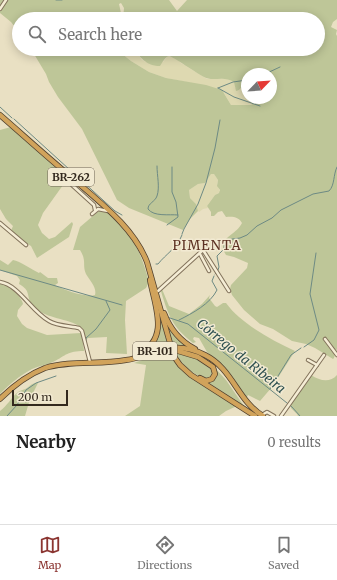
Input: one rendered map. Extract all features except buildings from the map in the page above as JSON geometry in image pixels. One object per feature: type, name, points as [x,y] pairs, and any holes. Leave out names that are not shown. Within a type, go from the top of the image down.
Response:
[{"type":"highway","name":"BR-262","points":[[0,115],[109,211],[126,228],[143,251],[166,318],[174,331],[185,343],[214,360]]},
{"type":"highway","name":"BR-262","points":[[138,244],[145,259],[169,344],[175,353],[186,369],[203,380],[213,378],[215,372],[213,367],[208,362],[198,357],[175,353]]},
{"type":"highway","name":"BR-262","points":[[143,251],[149,268],[169,344]]},
{"type":"highway","name":"BR-262","points":[[99,362],[127,358],[141,353],[152,345],[159,327],[145,259]]},
{"type":"highway","name":"BR-101","points":[[0,399],[17,383],[38,371],[58,365],[125,361],[158,350],[173,348],[194,351],[214,360],[226,373],[248,404],[261,416]]},
{"type":"highway","name":"BR-101","points":[[0,403],[24,381],[49,369],[125,363],[159,353],[197,354],[213,363],[224,375],[246,406],[261,416]]},
{"type":"highway","name":"BR-262","points":[[175,353],[180,365],[191,375],[255,416]]},
{"type":"street","points":[[0,9],[6,0]]},
{"type":"street","points":[[62,170],[72,185],[94,206],[95,210]]},
{"type":"street","points":[[92,214],[98,209],[109,211]]},
{"type":"street","points":[[0,223],[26,245]]},
{"type":"street","points":[[158,291],[203,250],[229,291]]},
{"type":"street","points":[[200,254],[209,271]]},
{"type":"street","points":[[0,282],[8,284],[33,310],[50,322],[79,328],[82,331],[90,362]]},
{"type":"street","points":[[324,339],[337,355]]},
{"type":"street","points":[[281,416],[324,355]]},
{"type":"street","points":[[308,360],[317,365]]},
{"type":"street","points":[[261,416],[267,412],[274,416]]},
{"type":"shaded area","points":[[125,56],[139,56],[142,60],[150,64],[163,62],[168,56],[176,58],[181,63],[207,79],[229,79],[234,82],[236,85],[235,88],[240,89],[241,88],[241,104],[252,104],[231,105],[224,93],[197,84],[166,78],[149,72]]},
{"type":"shaded area","points":[[211,174],[214,174],[218,180],[217,184],[220,192],[215,195],[209,203],[207,206],[208,208],[199,212],[196,204],[190,198],[189,190],[198,184],[205,183]]},
{"type":"green space","points":[[0,0],[169,0],[177,11],[187,0],[337,0],[337,19],[333,22],[331,27],[337,30],[337,350],[333,350],[335,354],[333,359],[315,348],[306,344],[292,341],[273,329],[260,324],[244,310],[232,295],[230,289],[231,285],[247,268],[248,263],[226,255],[223,249],[225,241],[242,223],[236,217],[226,217],[222,211],[218,212],[214,216],[211,216],[211,212],[207,206],[220,190],[217,186],[218,180],[214,174],[211,174],[205,183],[198,184],[189,190],[190,198],[196,204],[198,211],[190,219],[183,230],[129,208],[117,200],[82,129],[58,97],[35,56],[125,56],[149,72],[166,78],[206,85],[222,90],[231,105],[277,104],[277,68],[241,68],[241,88],[236,91],[234,82],[226,79],[207,78],[169,56],[325,56],[325,12],[124,12],[124,8],[121,3],[119,4],[121,12],[12,12],[12,23],[0,13]]},
{"type":"green space","points":[[140,56],[169,56],[160,66],[155,66]]},
{"type":"green space","points":[[11,127],[68,178],[43,213],[38,225],[42,233],[49,239],[55,237],[72,222],[73,224],[69,237],[37,258],[31,246],[10,233],[13,226],[6,219],[0,209],[0,130]]},
{"type":"green space","points":[[100,210],[105,211],[110,215],[133,241],[144,264],[149,282],[146,288],[126,301],[125,320],[127,354],[106,353],[107,337],[88,338],[83,342],[84,351],[67,354],[53,362],[32,369],[15,380],[0,394],[0,283],[11,288],[22,301],[23,304],[18,310],[17,316],[22,324],[27,328],[47,335],[81,333],[83,330],[75,324],[45,314],[34,308],[28,293],[19,284],[20,280],[17,276],[0,270],[0,260],[8,265],[13,260],[39,273],[40,272],[48,278],[57,278],[58,283],[55,285],[69,291],[91,296],[95,295],[94,287],[85,271],[82,254],[80,250],[73,250],[80,227]]},
{"type":"green space","points":[[160,288],[162,289],[169,306],[189,314],[202,304],[210,295],[209,298],[215,306],[217,307],[223,303],[226,303],[237,315],[259,332],[295,351],[272,387],[260,401],[248,395],[246,399],[224,367],[207,352],[199,338],[194,337],[193,339],[196,342],[193,343],[180,331],[171,319]]},
{"type":"green space","points":[[155,298],[168,346],[146,352],[160,327]]},
{"type":"green space","points":[[166,321],[192,348],[172,346]]},
{"type":"green space","points":[[175,352],[191,355],[201,360],[210,367],[213,372],[212,376],[208,379],[193,373],[181,361]]},
{"type":"green space","points":[[171,353],[178,364],[248,413],[247,414],[237,406],[219,416],[125,416],[140,406],[146,365],[134,363],[156,355]]},
{"type":"green space","points":[[215,368],[226,380],[246,409],[204,382],[211,381]]},
{"type":"green space","points":[[311,375],[318,379],[328,380],[337,375],[337,416],[298,416],[291,408],[291,404]]},
{"type":"green space","points":[[35,383],[38,383],[30,399],[25,416],[0,416],[0,411],[19,391],[26,389]]},
{"type":"waterway","points":[[56,0],[62,0]]},
{"type":"waterway","points":[[218,88],[233,82],[241,81]]},
{"type":"waterway","points":[[218,88],[234,97],[260,106]]},
{"type":"waterway","points":[[0,107],[12,118]]},
{"type":"waterway","points":[[14,119],[115,211],[122,215]]},
{"type":"waterway","points":[[182,234],[198,204],[206,183],[220,120]]},
{"type":"waterway","points":[[157,166],[158,193],[156,198],[149,205],[148,209],[151,212],[162,215],[178,215]]},
{"type":"waterway","points":[[167,225],[178,217],[176,202],[172,192],[172,167]]},
{"type":"waterway","points":[[218,270],[219,267],[217,256],[224,249],[225,240],[240,238],[247,235],[257,226],[272,218],[281,210],[313,194],[329,191],[331,189],[337,167]]},
{"type":"waterway","points":[[156,264],[158,264],[174,247],[182,235]]},
{"type":"waterway","points":[[304,347],[314,340],[319,330],[310,294],[316,253]]},
{"type":"waterway","name":"Córrego da Ribeira","points":[[0,270],[122,305]]},
{"type":"waterway","points":[[179,320],[201,308],[214,295],[217,290],[212,281],[214,276]]},
{"type":"waterway","points":[[86,341],[86,338],[96,329],[110,310],[106,301]]},
{"type":"waterway","name":"Córrego da Ribeira","points":[[167,317],[188,324],[292,407],[300,416]]},
{"type":"waterway","points":[[270,389],[291,355],[301,348]]},
{"type":"waterway","points":[[7,416],[17,405],[26,390],[36,383],[56,376]]},
{"type":"district","name":"PIMENTA","points":[[207,245]]}]
